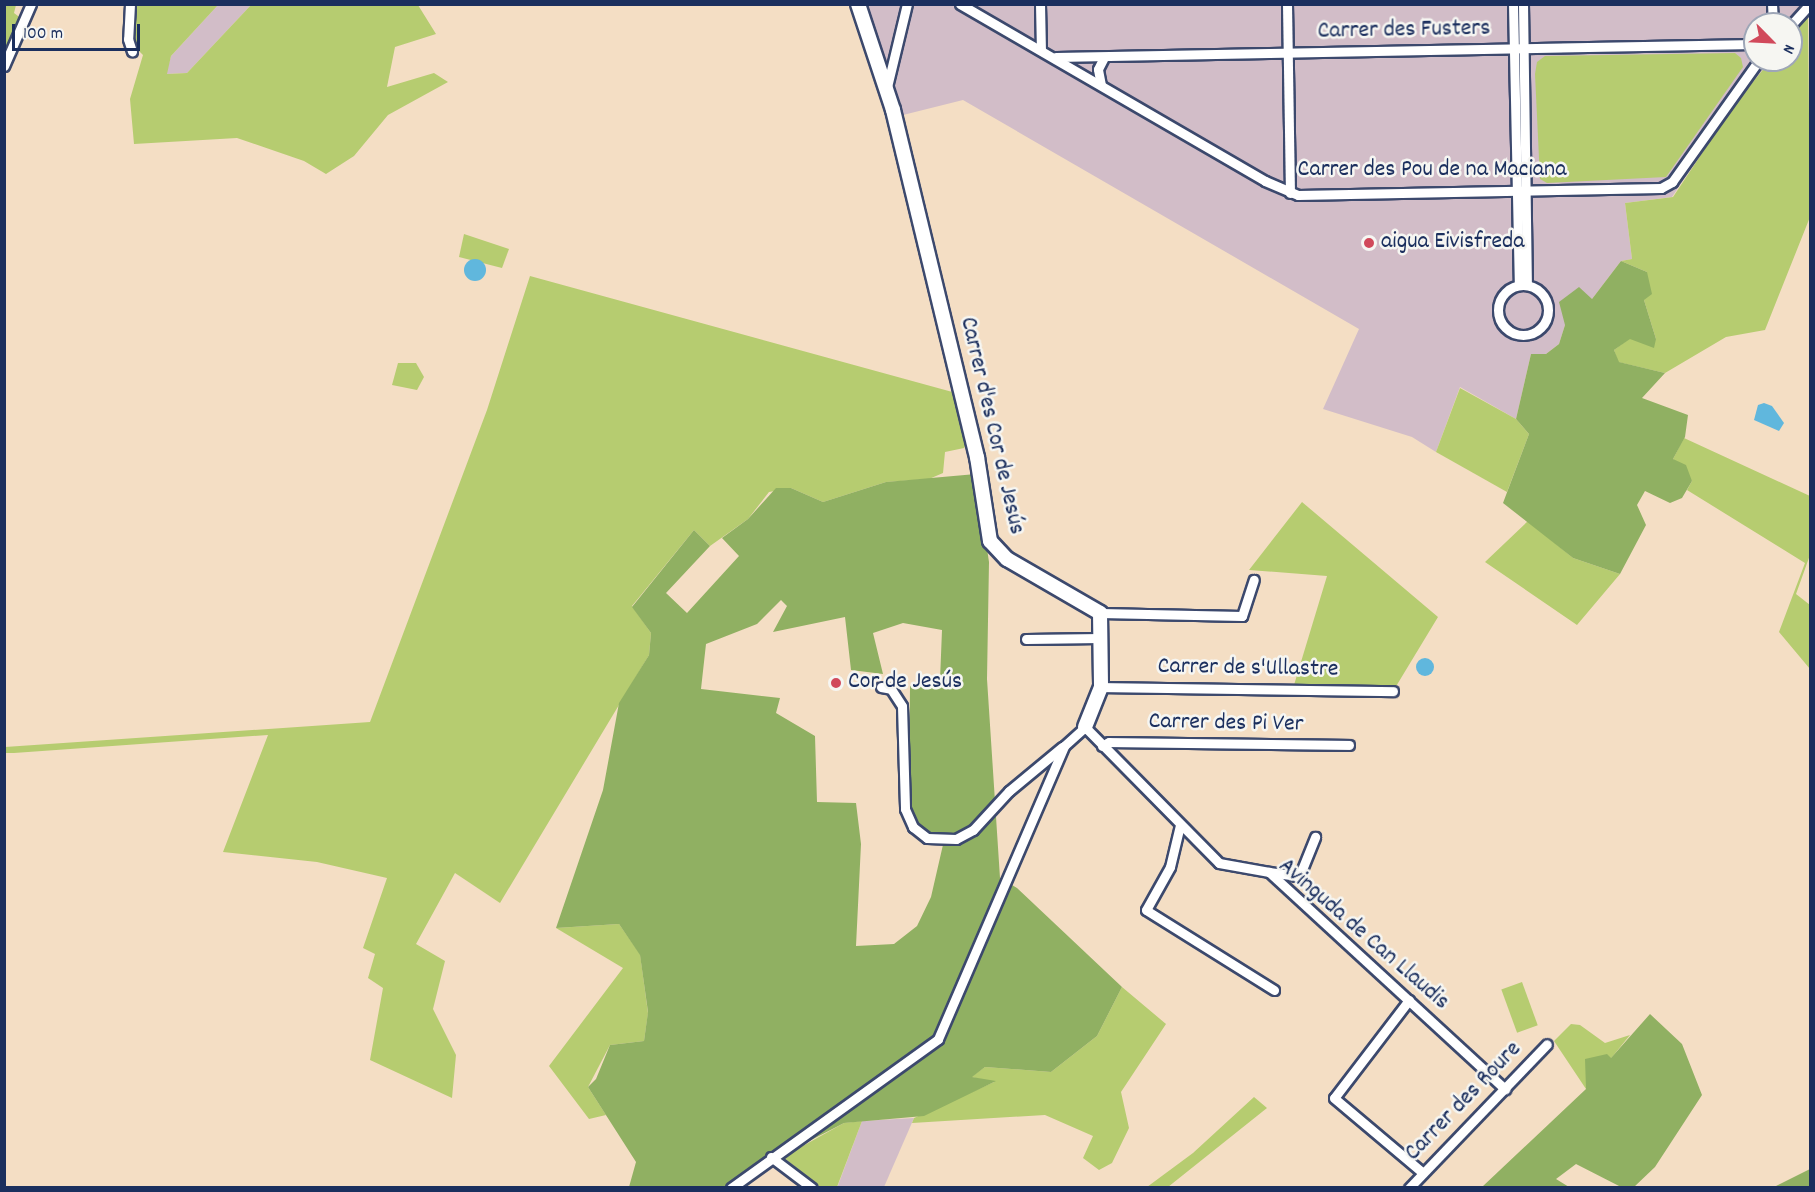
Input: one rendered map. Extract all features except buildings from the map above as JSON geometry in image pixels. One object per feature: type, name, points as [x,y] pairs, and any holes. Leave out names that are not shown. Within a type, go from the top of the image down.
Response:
[{"type":"street","points":[[4,66],[31,4]]},
{"type":"street","points":[[130,4],[128,39],[132,51]]},
{"type":"street","name":"Carrer d'es Cor de Jesús","points":[[858,4],[887,87],[977,457],[990,541],[1006,559],[1100,613]]},
{"type":"street","points":[[887,87],[907,4]]},
{"type":"street","name":"Carrer des Pou de na Maciana","points":[[960,4],[1290,193],[1667,186],[1750,72]]},
{"type":"street","points":[[1040,4],[1041,50]]},
{"type":"street","points":[[1287,4],[1290,193]]},
{"type":"street","points":[[1513,4],[1519,49]]},
{"type":"street","points":[[1523,4],[1519,49],[1523,284]]},
{"type":"street","name":"Carrer des Fusters","points":[[1053,57],[1743,44]]},
{"type":"street","points":[[1101,85],[1098,69],[1104,57]]},
{"type":"street","points":[[1523,284],[1543,293],[1549,309],[1543,326],[1521,335],[1506,328],[1498,315],[1505,292],[1523,284]]},
{"type":"street","points":[[881,687],[891,689],[902,706],[905,809],[913,827],[927,838],[956,839],[973,830],[1009,791],[1085,727],[1101,687],[1100,613],[1242,616],[1254,580]]},
{"type":"street","points":[[1026,639],[1101,638]]},
{"type":"street","name":"Carrer de s'Ullastre","points":[[1101,687],[1393,691]]},
{"type":"street","name":"Avinguda de Can Llaudis","points":[[1085,727],[1219,863],[1269,872],[1505,1089]]},
{"type":"street","name":"Carrer des Pi Ver","points":[[1102,746],[1109,742],[1349,745]]},
{"type":"street","points":[[730,1188],[771,1156],[938,1040],[1003,893],[1064,746]]},
{"type":"street","points":[[1180,825],[1170,867],[1146,910],[1274,990]]},
{"type":"street","points":[[1269,872],[1296,876],[1301,872],[1315,837]]},
{"type":"street","points":[[1409,1000],[1334,1098],[1423,1173]]},
{"type":"street","name":"Carrer des Roure","points":[[1409,1188],[1547,1044]]},
{"type":"street","points":[[771,1156],[812,1188]]},
{"type":"shaded area","points":[[1810,4],[1810,12],[1803,21],[1803,12],[1743,12],[1743,72],[1761,72],[1734,105],[1672,197],[1625,203],[1632,259],[1621,261],[1592,299],[1565,325],[1559,344],[1546,354],[1531,354],[1516,419],[1460,387],[1436,452],[1412,437],[1323,409],[1359,329],[963,100],[903,115],[865,5]]},
{"type":"shaded area","points":[[218,5],[251,5],[187,73],[166,74],[171,56]]},
{"type":"shaded area","points":[[914,1118],[884,1187],[837,1188],[862,1121]]},
{"type":"green space","points":[[5,5],[16,5],[14,13],[22,19],[5,61]]},
{"type":"green space","points":[[135,5],[218,5],[171,56],[167,74],[187,73],[251,5],[418,5],[436,34],[395,47],[387,87],[434,73],[448,82],[388,115],[354,156],[326,174],[304,161],[237,138],[134,144],[130,99],[143,55],[136,48],[132,33]]},
{"type":"green space","points":[[1808,15],[1810,217],[1765,330],[1726,337],[1665,373],[1618,362],[1614,350],[1630,338],[1656,339],[1644,300],[1647,272],[1621,261],[1632,259],[1625,203],[1673,197],[1734,105],[1761,72],[1803,72],[1803,21]]},
{"type":"green space","points":[[1735,53],[1741,58],[1743,67],[1666,177],[1547,183],[1540,179],[1535,74],[1537,62],[1545,56]]},
{"type":"green space","points":[[464,234],[509,249],[502,268],[459,257]]},
{"type":"green space","points":[[1621,261],[1647,272],[1652,294],[1644,300],[1656,339],[1654,348],[1630,339],[1614,350],[1619,362],[1665,373],[1642,398],[1688,415],[1685,437],[1673,459],[1686,465],[1692,481],[1682,498],[1670,503],[1645,491],[1637,505],[1646,525],[1620,574],[1573,558],[1503,503],[1529,434],[1516,419],[1531,354],[1546,354],[1559,344],[1565,325],[1559,302],[1579,287],[1592,299]]},
{"type":"green space","points":[[530,276],[956,393],[969,439],[964,448],[945,452],[943,473],[929,479],[886,482],[823,502],[791,488],[769,492],[748,519],[710,546],[694,530],[632,606],[651,633],[649,655],[500,903],[455,873],[416,944],[445,961],[433,1009],[456,1055],[452,1098],[370,1060],[383,988],[368,978],[375,954],[363,948],[387,878],[317,862],[223,852],[268,735],[14,753],[5,753],[5,747],[370,722],[487,410]]},
{"type":"green space","points":[[398,363],[416,363],[424,377],[417,390],[392,385]]},
{"type":"green space","points":[[1460,388],[1516,419],[1529,434],[1507,492],[1436,452]]},
{"type":"green space","points":[[1684,438],[1810,496],[1810,555],[1796,594],[1810,605],[1810,669],[1779,632],[1805,563],[1687,490],[1692,481],[1673,459]]},
{"type":"green space","points":[[976,474],[989,562],[987,679],[1000,878],[1017,888],[1122,987],[1097,1036],[1051,1072],[985,1067],[972,1077],[996,1081],[924,1116],[844,1123],[788,1152],[746,1187],[629,1187],[636,1162],[588,1087],[596,1079],[610,1045],[644,1041],[648,1012],[640,955],[619,924],[556,928],[603,790],[619,703],[649,655],[651,633],[632,607],[694,530],[710,546],[666,593],[687,613],[739,556],[722,538],[748,519],[776,488],[791,488],[823,502],[886,482]],"holes":[[[781,600],[787,606],[773,632],[845,617],[851,670],[883,674],[873,633],[903,623],[942,630],[940,680],[910,686],[909,804],[914,821],[928,833],[945,836],[931,897],[917,926],[894,944],[856,946],[861,844],[856,803],[817,802],[815,736],[776,713],[780,698],[701,689],[706,644],[757,624]]]},
{"type":"green space","points":[[1302,502],[1438,617],[1395,688],[1294,685],[1327,576],[1249,570]]},
{"type":"green space","points":[[1528,521],[1573,558],[1620,574],[1577,625],[1485,562]]},
{"type":"green space","points":[[619,924],[640,954],[648,1013],[644,1041],[610,1045],[588,1087],[606,1115],[589,1119],[549,1066],[623,968],[556,928]]},
{"type":"green space","points":[[1522,982],[1538,1025],[1517,1033],[1501,990]]},
{"type":"green space","points":[[1122,987],[1166,1024],[1121,1092],[1129,1128],[1112,1163],[1099,1170],[1083,1158],[1093,1136],[1045,1115],[912,1123],[914,1118],[994,1082],[971,1077],[985,1067],[1051,1072],[1097,1036]]},
{"type":"green space","points":[[1650,1014],[1682,1044],[1702,1095],[1655,1167],[1634,1187],[1621,1187],[1576,1164],[1556,1179],[1569,1187],[1482,1187],[1586,1089],[1585,1059],[1607,1054],[1611,1058]]},
{"type":"green space","points":[[1571,1024],[1580,1025],[1605,1043],[1630,1035],[1586,1089],[1554,1041]]},
{"type":"green space","points":[[1254,1097],[1267,1108],[1168,1187],[1147,1187],[1193,1153]]},
{"type":"green space","points":[[862,1121],[837,1187],[820,1187],[783,1157],[844,1123]]},
{"type":"green space","points":[[1810,1169],[1810,1187],[1774,1187]]},
{"type":"water","points":[[475,259],[483,262],[486,270],[483,278],[475,281],[467,278],[464,270],[467,262]]},
{"type":"water","points":[[1764,403],[1772,406],[1784,423],[1779,431],[1754,420],[1758,405]]},
{"type":"water","points":[[1425,658],[1431,661],[1434,667],[1431,673],[1425,676],[1419,673],[1416,667],[1419,661]]},
{"type":"place","name":"aigua Eivisfreda","points":[[1369,243]]},
{"type":"place","name":"Cor de Jesús","points":[[836,683]]}]
